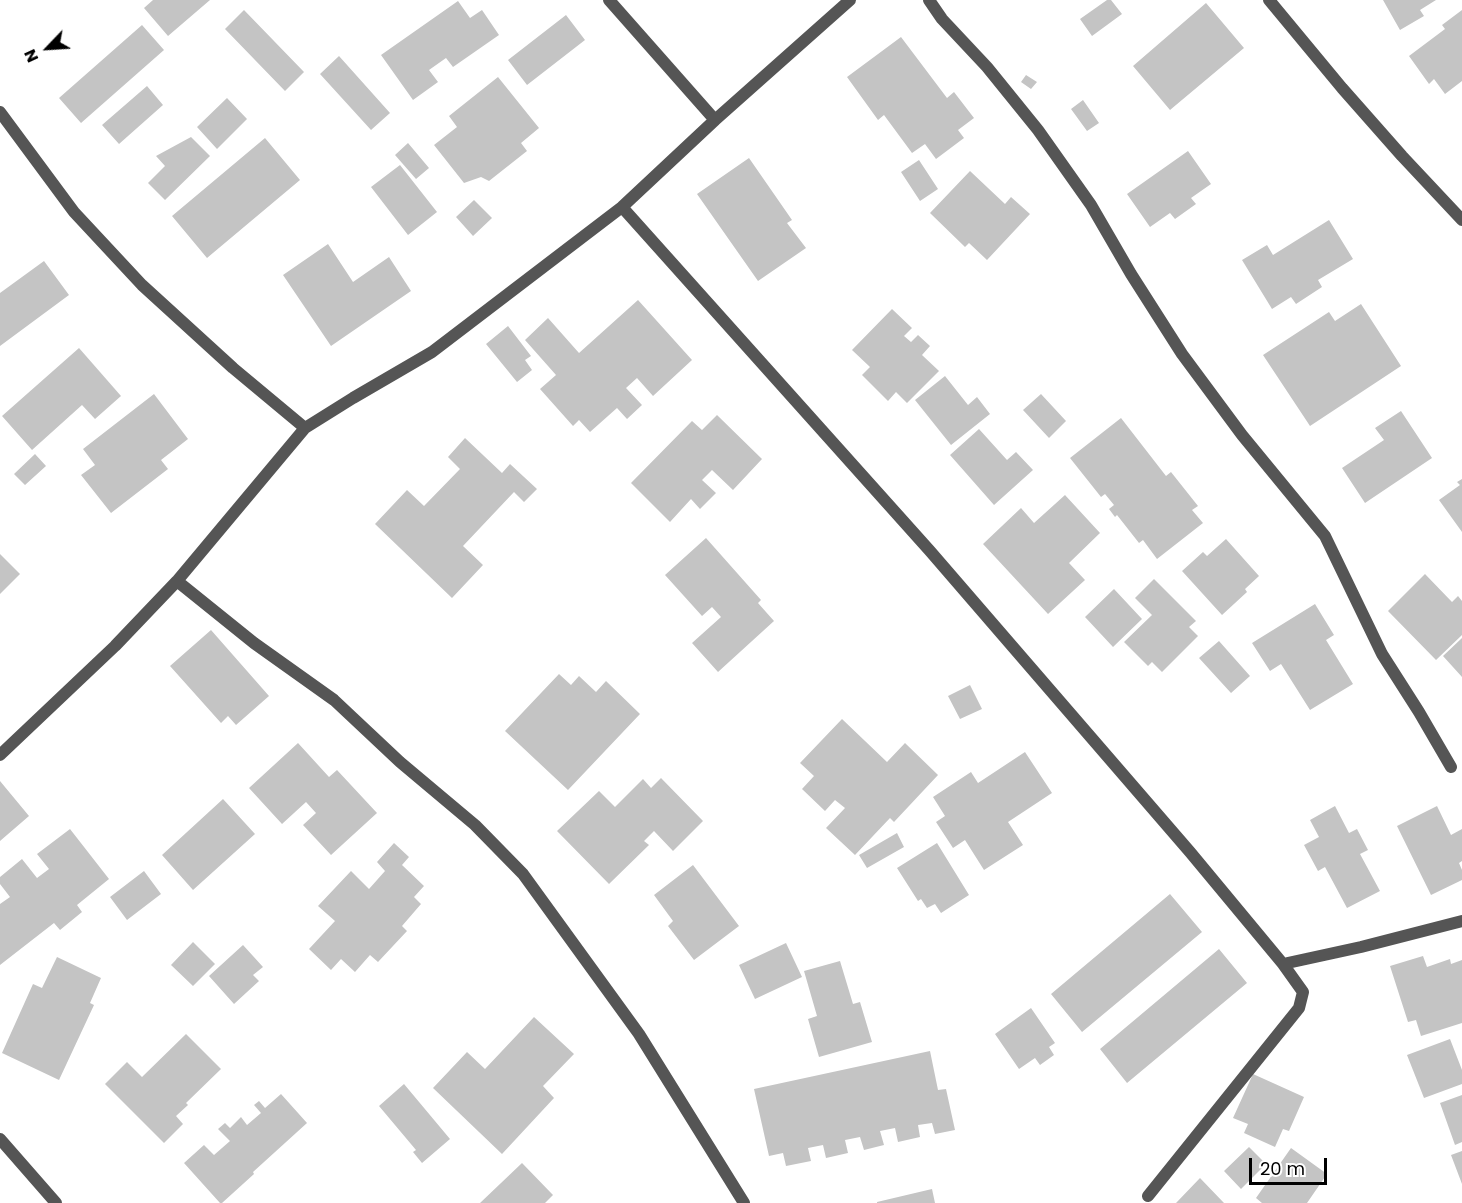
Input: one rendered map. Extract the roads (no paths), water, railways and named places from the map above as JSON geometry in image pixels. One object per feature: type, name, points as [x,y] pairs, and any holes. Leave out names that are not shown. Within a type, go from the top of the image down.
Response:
[{"type":"street","points":[[609,0],[715,120]]},
{"type":"street","points":[[0,754],[115,645],[177,581],[304,428],[432,352],[622,207],[715,120],[850,0]]},
{"type":"street","points":[[929,0],[942,19],[987,67],[1038,130],[1091,205],[1131,274],[1182,354],[1242,435],[1325,536],[1382,654],[1450,767]]},
{"type":"street","points":[[1269,0],[1342,88],[1462,220]]},
{"type":"street","points":[[0,111],[74,213],[142,285],[233,368],[304,428]]},
{"type":"street","points":[[622,207],[930,551],[1190,852],[1283,964],[1303,992],[1299,1008],[1148,1196]]},
{"type":"street","points":[[177,581],[334,700],[400,762],[475,825],[523,874],[639,1034],[744,1203]]},
{"type":"street","points":[[1283,964],[1462,921]]},
{"type":"street","points":[[0,1139],[56,1203]]}]
